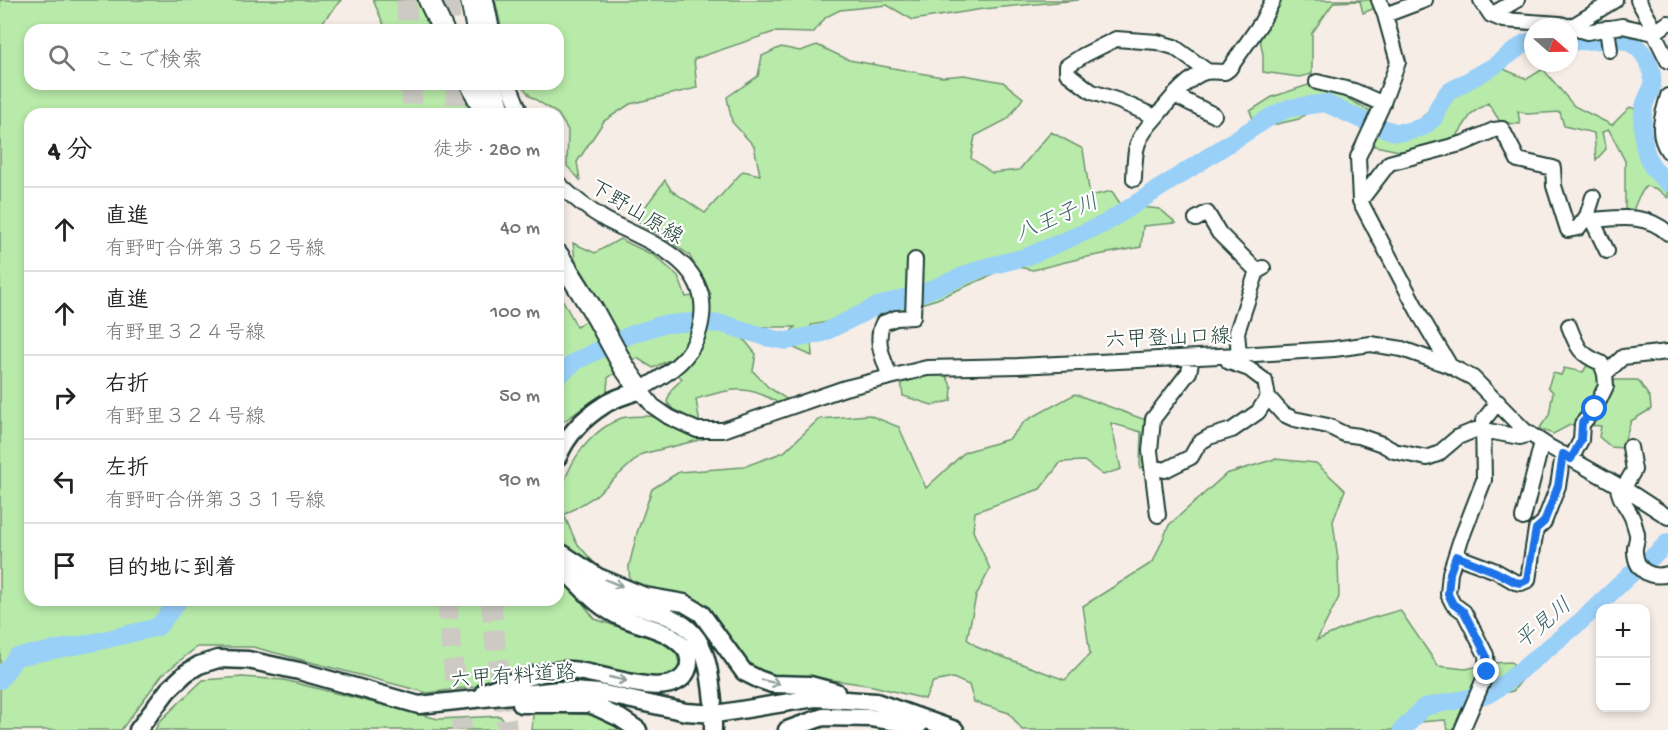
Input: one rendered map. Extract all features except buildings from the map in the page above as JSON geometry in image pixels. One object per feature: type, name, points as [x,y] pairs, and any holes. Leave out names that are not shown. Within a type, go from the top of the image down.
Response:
[{"type":"highway","points":[[429,0],[440,24]]},
{"type":"highway","points":[[471,0],[476,24]]},
{"type":"highway","points":[[474,90],[483,108]]},
{"type":"highway","points":[[494,90],[499,108]]},
{"type":"highway","points":[[564,264],[594,312],[624,368],[640,390]]},
{"type":"main road","points":[[564,443],[585,420],[606,403],[640,390]]},
{"type":"main road","points":[[564,549],[598,577],[644,596],[684,603],[701,613],[744,672],[758,679],[772,684],[810,686],[876,702]]},
{"type":"main road","points":[[564,553],[572,570],[592,588],[619,602],[668,615],[685,624],[696,635],[706,653],[713,701]]},
{"type":"main road","points":[[418,705],[481,693],[532,675],[564,670],[590,672],[654,687],[672,685],[684,675],[688,669],[689,654],[679,640],[662,631],[611,613],[597,604],[568,574],[564,559]]},
{"type":"main road","name":"六甲有料道路","points":[[138,730],[168,690],[186,673],[199,665],[218,659],[248,660],[299,670],[418,705],[559,690],[600,693],[686,712],[716,714],[815,698],[876,702],[955,730]]},
{"type":"main road","points":[[418,705],[444,710],[498,705],[590,704],[639,730]]},
{"type":"main road","points":[[787,730],[823,717],[849,716],[947,730]]},
{"type":"street","points":[[486,0],[491,24]]},
{"type":"street","points":[[1156,117],[1119,100],[1092,92],[1066,73],[1067,66],[1116,39],[1157,42],[1174,48],[1207,71],[1225,72],[1261,23],[1273,0]]},
{"type":"street","points":[[1379,0],[1398,62],[1380,111],[1358,157],[1360,201],[1421,317],[1450,366]]},
{"type":"street","points":[[1385,15],[1425,0]]},
{"type":"street","points":[[1481,0],[1491,15],[1503,20],[1524,21]]},
{"type":"street","points":[[1491,15],[1517,0]]},
{"type":"street","points":[[1578,22],[1615,0]]},
{"type":"street","points":[[1638,0],[1668,61]]},
{"type":"street","points":[[1578,29],[1587,32],[1622,26],[1654,33],[1668,23]]},
{"type":"street","points":[[1607,30],[1610,50]]},
{"type":"street","points":[[1134,180],[1135,149],[1141,134],[1174,95],[1207,71]]},
{"type":"street","points":[[1317,82],[1354,91],[1380,111]]},
{"type":"street","points":[[511,90],[519,108]]},
{"type":"street","points":[[1174,95],[1214,115]]},
{"type":"street","points":[[1666,144],[1659,133],[1668,96]]},
{"type":"street","points":[[1360,201],[1389,163],[1464,143],[1494,130],[1502,129],[1518,160],[1553,168],[1554,186],[1568,230],[1578,228],[1589,218],[1593,197]]},
{"type":"street","name":"下野山原線","points":[[564,189],[604,219],[650,240],[676,258],[693,273],[700,289],[703,310],[701,328],[689,354],[674,370],[640,390]]},
{"type":"street","points":[[1196,219],[1207,213],[1219,233],[1260,270],[1237,332],[1233,356],[1229,362],[1249,369],[1265,381],[1268,397],[1275,407],[1288,416],[1328,426],[1344,434],[1359,436],[1391,450],[1427,458],[1438,454],[1458,437],[1475,430],[1520,437],[1529,434]]},
{"type":"street","points":[[1589,218],[1632,217],[1652,221],[1668,233]]},
{"type":"street","points":[[1589,218],[1607,251]]},
{"type":"street","points":[[890,377],[880,349],[879,331],[883,323],[896,318],[913,317],[915,260]]},
{"type":"street","points":[[1456,556],[1515,582],[1521,583],[1527,580],[1536,529],[1544,522],[1567,457],[1581,440],[1582,423],[1595,409],[1606,386],[1601,363],[1586,356],[1569,326]]},
{"type":"street","name":"六甲登山口線","points":[[640,390],[653,406],[669,417],[697,430],[723,430],[845,388],[927,368],[1233,356],[1371,344],[1402,349],[1450,366],[1473,378],[1529,434],[1668,517]]},
{"type":"street","points":[[1605,374],[1623,357],[1668,352]]},
{"type":"street","points":[[1158,515],[1154,467],[1150,451],[1153,419],[1189,372],[1192,358]]},
{"type":"street","points":[[1154,467],[1165,470],[1191,457],[1199,443],[1209,436],[1232,430],[1258,412],[1268,397]]},
{"type":"street","points":[[1462,730],[1487,672],[1486,655],[1464,612],[1453,604],[1448,594],[1450,573],[1484,480],[1483,421],[1498,402]]},
{"type":"street","points":[[1523,518],[1536,494],[1542,442]]},
{"type":"street","points":[[1630,447],[1634,470],[1618,493],[1632,517],[1637,535],[1635,552],[1641,568],[1651,575],[1668,574]]},
{"type":"green space","points":[[0,0],[341,0],[321,24],[24,24],[24,90],[460,90],[469,108],[24,108],[24,606],[564,606],[564,580],[595,619],[660,641],[676,653],[681,668],[667,679],[640,679],[563,662],[479,686],[428,693],[253,647],[197,647],[162,675],[121,730],[0,730]]},
{"type":"green space","points":[[373,0],[422,0],[432,24],[383,24]]},
{"type":"green space","points":[[495,0],[1079,0],[983,9],[913,20],[887,5],[840,10],[826,17],[813,33],[774,32],[694,59],[697,88],[630,104],[604,121],[577,162],[580,180],[567,166],[568,130],[564,124],[564,108],[549,108],[530,96],[526,90],[564,90],[564,24],[501,24]]},
{"type":"green space","points":[[1280,0],[1372,0],[1375,8],[1363,13],[1360,1],[1334,2],[1312,33],[1312,74],[1299,77],[1263,72],[1260,39]]},
{"type":"green space","points":[[817,45],[849,60],[942,77],[964,75],[1003,82],[1023,98],[1008,119],[975,136],[971,158],[992,173],[1019,170],[1051,132],[1083,149],[1090,196],[1112,191],[1121,205],[1160,209],[1176,223],[1143,226],[1141,247],[1033,270],[1008,265],[937,299],[884,315],[811,325],[812,356],[794,348],[788,335],[795,327],[761,327],[741,336],[756,354],[753,371],[768,387],[791,402],[784,407],[772,399],[751,391],[721,392],[696,399],[700,425],[679,417],[667,402],[671,390],[682,379],[667,361],[653,368],[637,358],[608,378],[607,391],[564,421],[564,302],[577,327],[604,307],[575,260],[573,243],[595,253],[620,239],[655,256],[678,276],[686,297],[711,294],[689,255],[661,235],[641,225],[637,218],[665,180],[671,190],[705,213],[743,171],[760,175],[754,146],[732,122],[727,97],[758,76],[762,56],[781,47],[800,51]]},
{"type":"green space","points":[[1501,68],[1527,79],[1538,72],[1546,72],[1574,106],[1612,125],[1630,107],[1641,111],[1640,133],[1647,166],[1668,185],[1668,198],[1657,189],[1646,186],[1631,215],[1625,211],[1625,161],[1609,130],[1602,132],[1606,149],[1596,160],[1594,133],[1564,126],[1560,112],[1527,114],[1518,111],[1520,124],[1501,123],[1488,103],[1472,113],[1453,142],[1404,152],[1370,145],[1380,131],[1409,136],[1423,116],[1451,95]]},
{"type":"green space","points":[[1308,85],[1334,91],[1376,114],[1367,128],[1326,107],[1312,109],[1299,119],[1260,128],[1254,122],[1250,111],[1272,97]]},
{"type":"green space","points":[[1590,361],[1601,365],[1603,386],[1580,424],[1570,425],[1553,434],[1539,429],[1549,415],[1553,392],[1548,387],[1553,373],[1561,375],[1564,368],[1583,372]]},
{"type":"green space","points":[[944,371],[952,388],[951,401],[932,405],[903,396],[901,381]]},
{"type":"green space","points":[[1610,380],[1638,380],[1650,398],[1651,409],[1631,421],[1622,448],[1611,447],[1599,437],[1601,426],[1587,425]]},
{"type":"green space","points":[[1075,394],[1151,422],[1146,466],[1140,468],[1141,432],[1111,423],[1121,469],[1103,475],[1084,461],[1061,462],[1040,489],[975,512],[973,531],[990,569],[976,596],[967,639],[979,648],[1065,680],[1090,654],[1083,606],[1153,562],[1169,525],[1226,474],[1275,459],[1316,463],[1345,490],[1333,521],[1338,560],[1339,597],[1317,640],[1358,622],[1400,610],[1438,666],[1466,669],[1492,663],[1511,662],[1526,675],[1513,691],[1474,699],[1457,730],[1448,730],[1445,720],[1419,722],[1411,730],[1022,730],[1009,713],[974,702],[969,685],[953,678],[933,682],[925,699],[873,686],[807,676],[767,676],[742,658],[713,616],[630,586],[629,566],[652,489],[679,472],[743,467],[784,452],[819,419],[869,415],[899,427],[926,488],[965,452],[1009,439],[1025,421]]},
{"type":"green space","points":[[651,416],[703,439],[642,454],[594,497],[564,515],[564,484],[577,456],[603,428],[619,419]]},
{"type":"green space","points":[[564,515],[576,542],[601,571],[577,556],[567,547],[564,538]]},
{"type":"green space","points":[[242,677],[284,680],[438,719],[500,716],[511,730],[155,730],[160,721],[203,680]]},
{"type":"green space","points":[[533,712],[597,715],[621,730],[532,730]]},
{"type":"waterway","name":"八王子川","points":[[1578,41],[1625,41],[1637,47],[1646,58],[1652,78],[1643,114],[1644,145],[1653,168],[1668,183]]},
{"type":"waterway","name":"八王子川","points":[[564,371],[576,361],[630,335],[660,325],[691,322],[723,324],[786,341],[823,333],[877,306],[927,291],[982,268],[1026,257],[1104,224],[1270,117],[1289,108],[1325,103],[1373,125],[1395,132],[1423,127],[1434,118],[1448,92],[1494,66],[1524,44]]},
{"type":"waterway","name":"平見川","points":[[1402,730],[1424,707],[1489,694],[1504,684],[1580,622],[1668,542]]},
{"type":"waterway","name":"八王子川","points":[[0,680],[16,657],[91,643],[158,627],[174,606]]},
{"type":"tunnel","points":[[406,0],[408,24]]},
{"type":"tunnel","points":[[449,0],[451,24]]},
{"type":"tunnel","points":[[411,90],[413,108]]},
{"type":"tunnel","points":[[455,90],[457,108]]},
{"type":"tunnel","points":[[448,606],[462,730]]},
{"type":"tunnel","points":[[492,606],[507,730]]},
{"type":"route","points":[[1487,672],[1486,655],[1464,612],[1453,604],[1448,594],[1450,573],[1456,556],[1515,582],[1521,583],[1527,580],[1536,529],[1544,522],[1558,486],[1563,454],[1571,459],[1581,440],[1582,423],[1595,409]]}]
